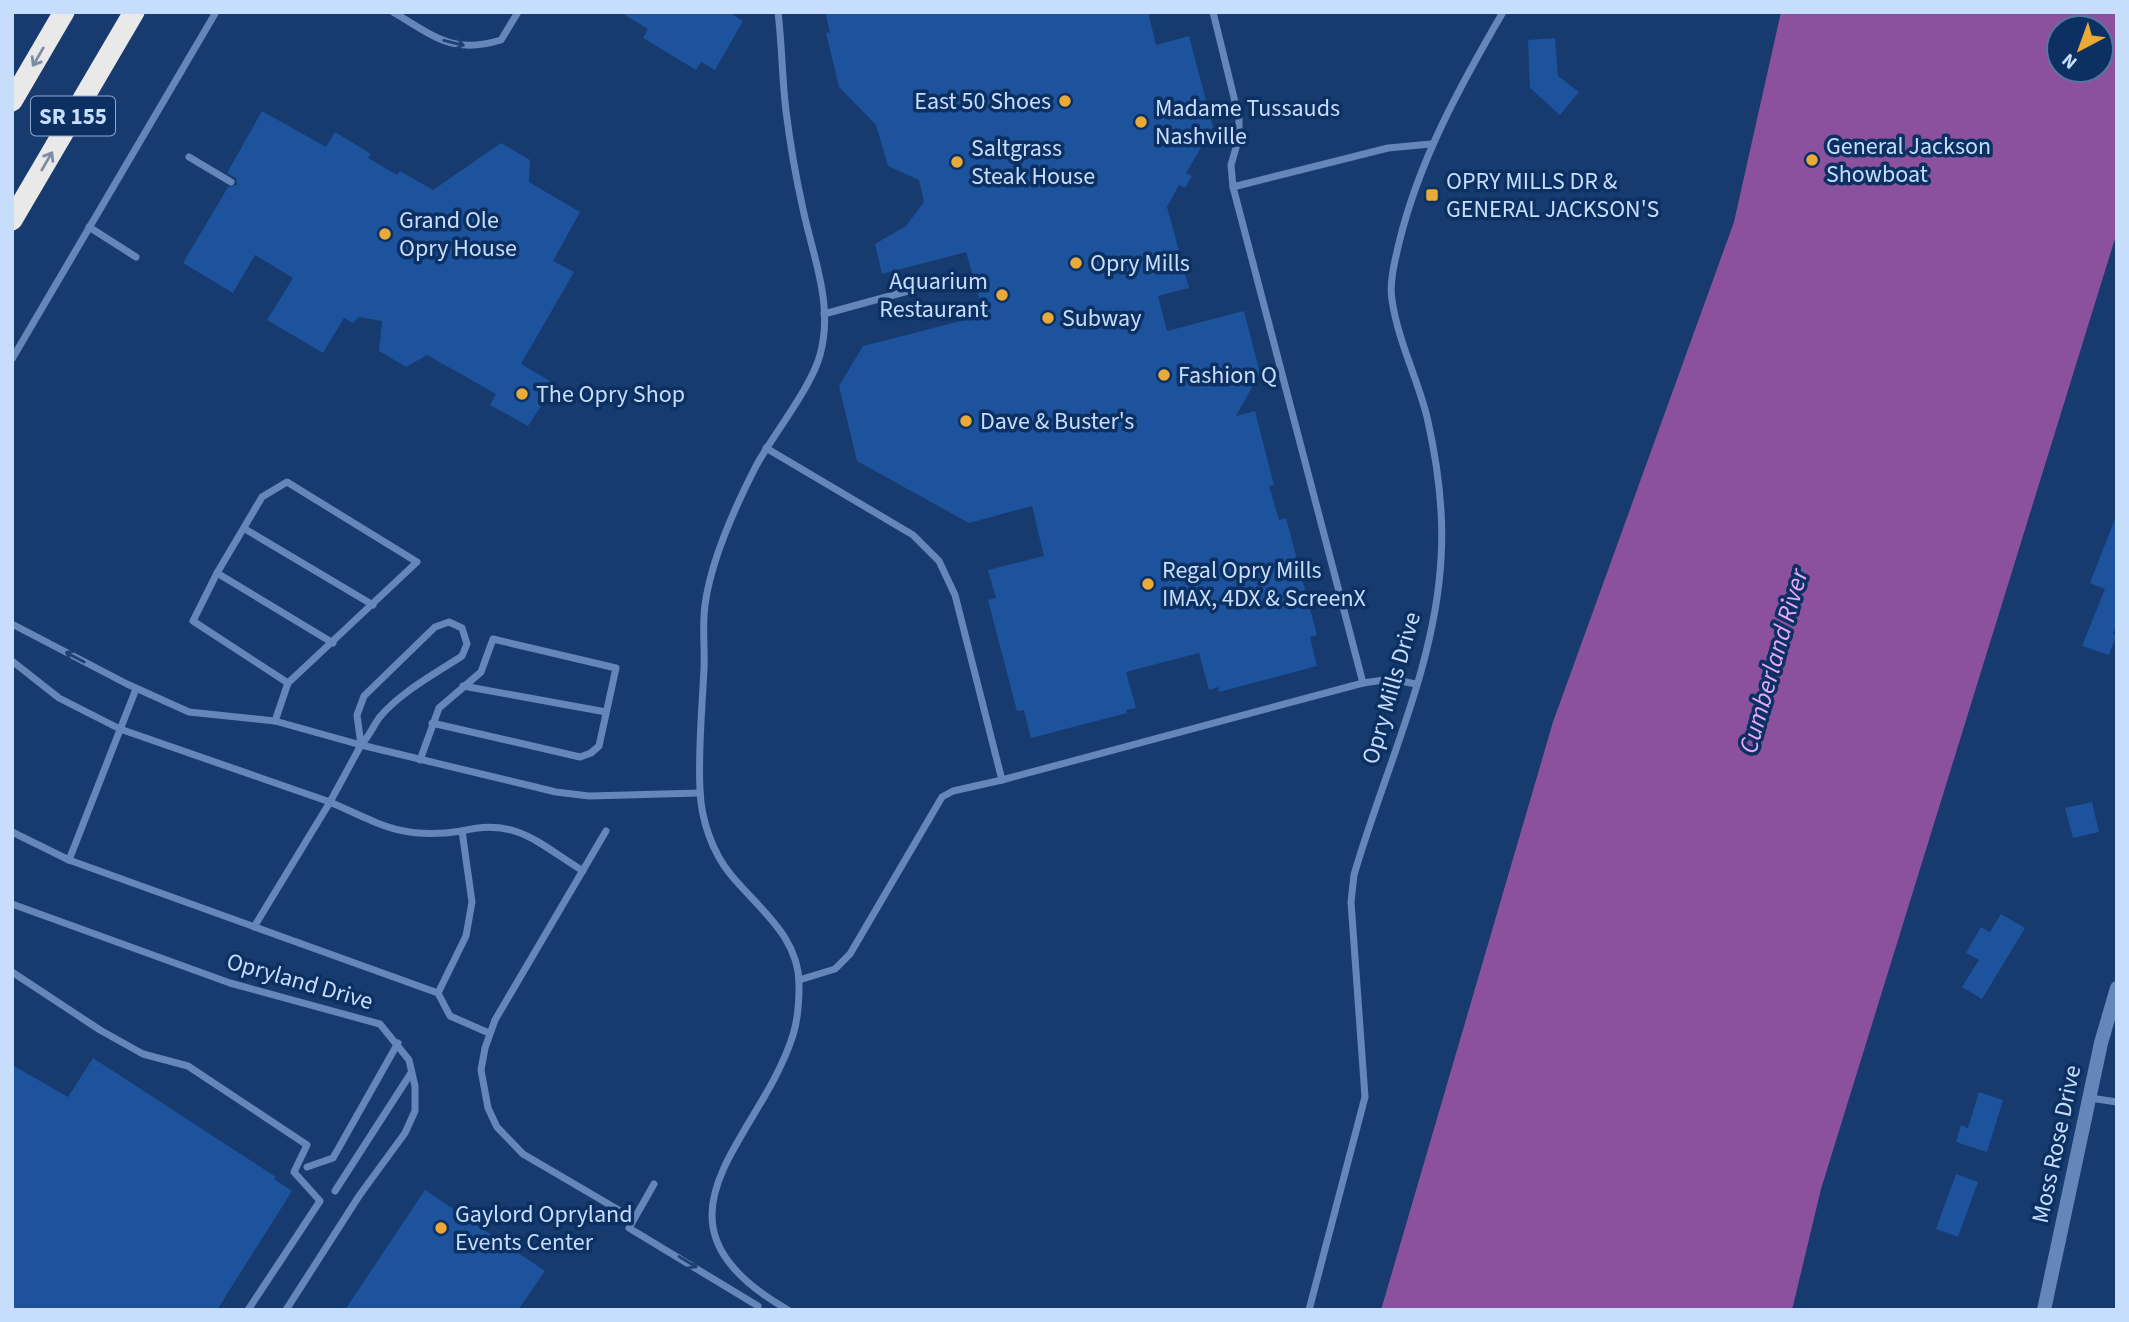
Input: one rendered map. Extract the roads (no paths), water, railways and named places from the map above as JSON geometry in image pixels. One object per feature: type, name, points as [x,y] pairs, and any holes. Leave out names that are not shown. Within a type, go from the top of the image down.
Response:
[{"type":"highway","name":"SR 155","points":[[12,101],[64,12]]},
{"type":"highway","name":"SR 155","points":[[12,220],[134,12]]},
{"type":"street","name":"Moss Rose Drive","points":[[2044,1310],[2089,1098],[2117,988]]},
{"type":"lane","points":[[12,359],[216,12]]},
{"type":"lane","points":[[393,12],[451,45],[479,46],[501,40],[518,12]]},
{"type":"lane","points":[[778,12],[786,112],[803,209],[819,266],[824,314],[820,357],[766,448],[740,500],[719,555],[705,605],[700,793],[712,847],[731,875],[783,932],[797,963],[799,1009],[793,1037],[713,1190],[718,1240],[733,1269],[764,1296],[788,1310]]},
{"type":"lane","points":[[1213,12],[1239,118],[1239,137],[1231,165],[1233,187],[1363,684]]},
{"type":"lane","name":"Opry Mills Drive","points":[[1309,1310],[1365,1097],[1351,902],[1354,874],[1433,629],[1441,557],[1441,529],[1427,417],[1401,344],[1391,297],[1406,216],[1431,144],[1503,12]]},
{"type":"lane","points":[[1233,187],[1377,150],[1431,144]]},
{"type":"lane","points":[[189,157],[231,182]]},
{"type":"lane","points":[[89,227],[136,257]]},
{"type":"lane","points":[[824,314],[941,282]]},
{"type":"lane","points":[[766,448],[913,535],[939,561],[955,595],[1002,780]]},
{"type":"lane","points":[[275,721],[288,683],[417,562],[287,482],[262,497],[217,573],[193,621],[288,683]]},
{"type":"lane","points":[[245,529],[373,605]]},
{"type":"lane","points":[[217,573],[333,643]]},
{"type":"lane","points":[[254,927],[330,802],[361,745],[373,733],[377,720],[394,704],[462,656],[467,644],[462,628],[449,622],[435,627],[364,696],[356,715],[361,745]]},
{"type":"lane","points":[[12,624],[136,689],[190,712],[275,721],[420,760],[556,792],[589,796],[700,793]]},
{"type":"lane","points":[[420,760],[432,723],[439,708],[481,671],[493,639],[615,668],[599,746],[580,757],[432,723]]},
{"type":"lane","points":[[12,661],[60,698],[120,729],[330,802],[381,825],[415,835],[462,831],[486,825],[508,827],[583,871]]},
{"type":"lane","points":[[799,980],[835,969],[850,954],[942,797],[953,791],[1363,684],[1391,679],[1416,684]]},
{"type":"lane","points":[[463,686],[607,712]]},
{"type":"lane","points":[[69,860],[136,689]]},
{"type":"lane","points":[[438,993],[466,936],[472,902],[462,831]]},
{"type":"lane","points":[[606,831],[489,1033],[481,1070],[483,1091],[498,1127],[507,1140],[523,1154],[634,1219]]},
{"type":"lane","points":[[12,832],[69,860],[438,993],[450,1016],[489,1033]]},
{"type":"lane","name":"Opryland Drive","points":[[12,904],[230,983],[380,1024],[409,1059],[415,1086],[415,1111],[405,1133],[359,1196],[286,1310]]},
{"type":"lane","points":[[12,972],[132,1048],[188,1066],[307,1145],[294,1172],[320,1200],[247,1310]]},
{"type":"lane","points":[[307,1167],[333,1158],[398,1044]]},
{"type":"lane","points":[[335,1191],[411,1073]]},
{"type":"lane","points":[[2089,1098],[2117,1102]]},
{"type":"lane","points":[[654,1184],[629,1228],[758,1306]]},
{"type":"water","name":"Cumberland River","points":[[1781,12],[2117,12],[2117,232],[1821,1189],[1792,1310],[1381,1310],[1553,722],[1734,222]]},
{"type":"place","name":"East 50 Shoes","points":[[1065,101]]},
{"type":"place","name":"Madame Tussauds Nashville","points":[[1141,122]]},
{"type":"place","name":"General Jackson Showboat","points":[[1812,160]]},
{"type":"place","name":"Saltgrass Steak House","points":[[957,162]]},
{"type":"place","name":"OPRY MILLS DR & GENERAL JACKSON'S","points":[[1432,195]]},
{"type":"place","name":"Grand Ole Opry House","points":[[385,234]]},
{"type":"place","name":"Opry Mills","points":[[1076,263]]},
{"type":"place","name":"Aquarium Restaurant","points":[[1002,295]]},
{"type":"place","name":"Subway","points":[[1048,318]]},
{"type":"place","name":"Fashion Q","points":[[1164,375]]},
{"type":"place","name":"The Opry Shop","points":[[522,394]]},
{"type":"place","name":"Dave & Buster's","points":[[966,421]]},
{"type":"place","name":"Regal Opry Mills IMAX, 4DX & ScreenX","points":[[1148,584]]},
{"type":"place","name":"Gaylord Opryland Events Center","points":[[441,1228]]}]
